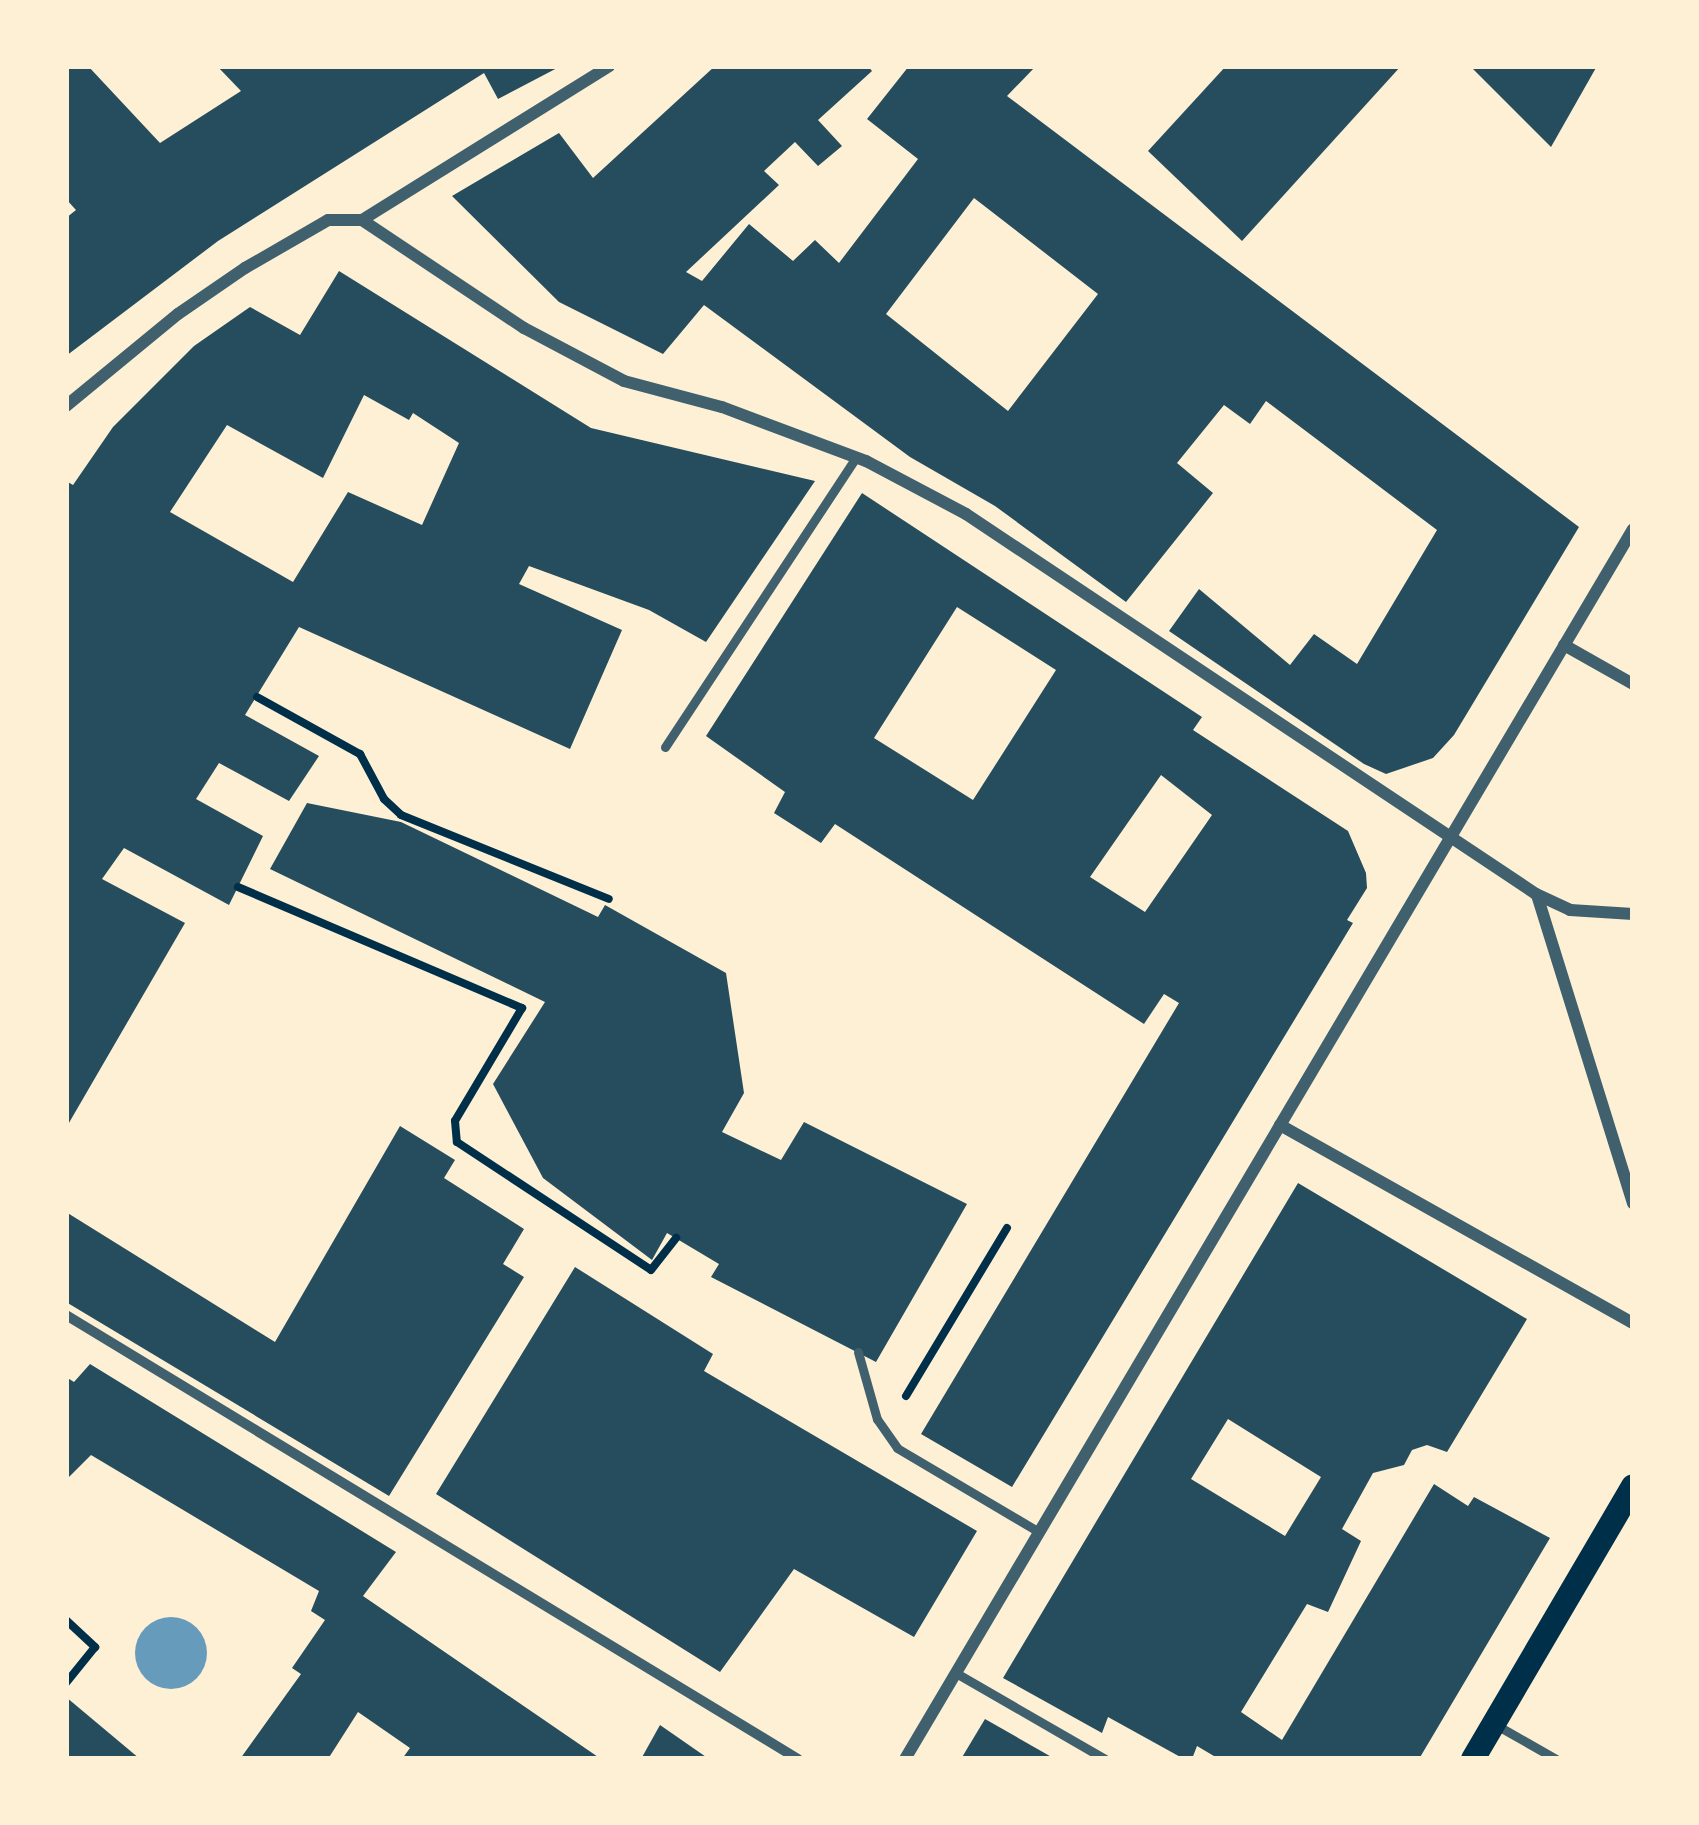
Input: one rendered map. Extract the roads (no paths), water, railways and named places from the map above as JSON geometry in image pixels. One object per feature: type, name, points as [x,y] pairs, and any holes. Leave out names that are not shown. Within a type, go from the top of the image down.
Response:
[{"type":"main road","points":[[1473,1759],[1633,1486]]},
{"type":"street","points":[[66,406],[245,268],[328,220],[362,220],[609,66]]},
{"type":"street","points":[[362,220],[524,328],[624,381],[722,407],[856,457],[989,529],[1536,894],[1570,910],[1633,914]]},
{"type":"street","points":[[904,1759],[1633,529]]},
{"type":"street","points":[[1564,645],[1633,684]]},
{"type":"street","points":[[1536,894],[1556,941],[1633,1203]]},
{"type":"street","points":[[1280,1125],[1633,1323]]},
{"type":"street","points":[[66,1315],[798,1759]]},
{"type":"lane","points":[[665,747],[856,457]]},
{"type":"lane","points":[[858,1352],[884,1434],[897,1448],[1039,1532]]},
{"type":"lane","points":[[956,1673],[1105,1759]]},
{"type":"lane","points":[[1494,1724],[1556,1759]]},
{"type":"water","points":[[171,1617],[197,1627],[207,1653],[197,1679],[171,1689],[145,1679],[135,1653],[145,1627]]}]
